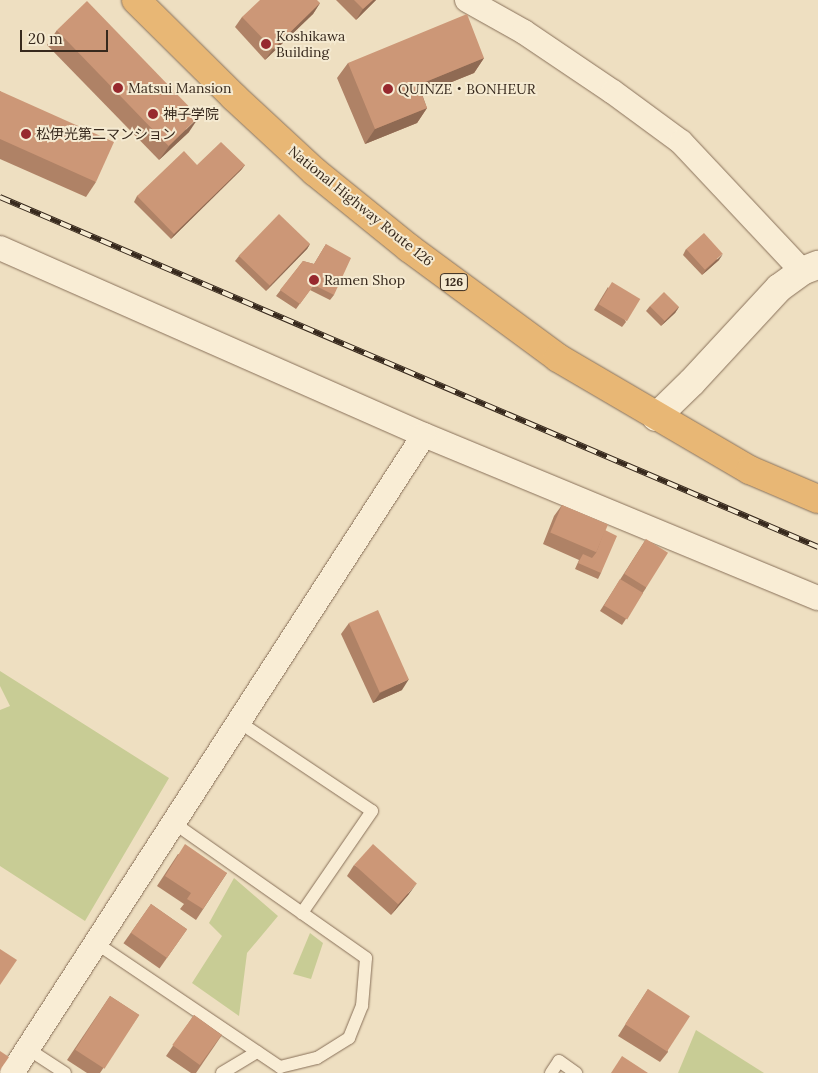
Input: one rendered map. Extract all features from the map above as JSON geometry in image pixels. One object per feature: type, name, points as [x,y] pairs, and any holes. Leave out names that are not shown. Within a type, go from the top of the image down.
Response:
[{"type":"highway","name":"National Highway Route 126","points":[[136,0],[234,97],[315,172],[409,248],[558,358],[656,417],[750,470],[818,499]]},
{"type":"street","points":[[467,0],[532,37],[613,92],[681,142],[810,268],[779,288],[692,382],[656,417]]},
{"type":"street","points":[[0,248],[424,435],[818,598]]},
{"type":"street","points":[[12,1073],[424,435]]},
{"type":"lane","points":[[239,722],[372,810],[302,913]]},
{"type":"lane","points":[[96,943],[284,1070],[317,1058],[349,1038],[362,1006],[366,958],[174,823]]},
{"type":"lane","points":[[28,1049],[65,1073]]},
{"type":"lane","points":[[222,1073],[257,1052]]},
{"type":"lane","points":[[551,1073],[559,1062],[576,1073]]},
{"type":"green space","points":[[0,671],[169,778],[85,921],[0,866],[0,710],[10,706],[0,686]]},
{"type":"green space","points":[[234,878],[278,916],[247,953],[239,1016],[192,983],[222,936],[209,923]]},
{"type":"green space","points":[[310,933],[323,943],[311,979],[293,974]]},
{"type":"green space","points":[[696,1030],[764,1073],[678,1073]]},
{"type":"building","name":"Koshikawa Building","points":[[260,0],[317,0],[320,3],[273,49],[242,17]]},
{"type":"building","points":[[354,0],[373,0],[363,9]]},
{"type":"building","points":[[87,1],[199,117],[169,146],[57,30]]},
{"type":"building","name":"QUINZE・BONHEUR","points":[[467,14],[484,58],[418,85],[427,108],[375,129],[348,63]]},
{"type":"building","points":[[0,91],[114,142],[96,182],[0,139]]},
{"type":"building","points":[[221,142],[245,165],[174,234],[137,196],[184,151],[197,165]]},
{"type":"building","points":[[279,214],[310,244],[270,286],[239,256]]},
{"type":"building","points":[[704,233],[723,254],[705,270],[686,249]]},
{"type":"building","name":"Ramen Shop","points":[[326,244],[351,258],[334,295],[314,285],[300,304],[280,290],[303,261],[314,264]]},
{"type":"building","points":[[612,282],[640,299],[627,321],[599,304]]},
{"type":"building","points":[[664,292],[679,307],[665,321],[650,306]]},
{"type":"building","points":[[562,505],[608,525],[596,552],[550,533]]},
{"type":"building","points":[[605,530],[617,536],[601,573],[578,563],[583,554],[592,558],[596,553]]},
{"type":"building","points":[[646,539],[668,553],[646,588],[624,574]]},
{"type":"building","points":[[620,579],[643,593],[627,619],[604,606]]},
{"type":"building","points":[[378,610],[409,679],[380,692],[349,623]]},
{"type":"building","points":[[185,844],[227,873],[203,909],[187,899],[191,893],[165,876]]},
{"type":"building","points":[[373,844],[417,883],[398,904],[354,865]]},
{"type":"building","points":[[151,904],[187,929],[167,958],[131,933]]},
{"type":"building","points":[[0,949],[17,960],[0,985]]},
{"type":"building","points":[[648,989],[690,1016],[667,1051],[625,1024]]},
{"type":"building","points":[[110,996],[139,1015],[104,1069],[75,1050]]},
{"type":"building","points":[[194,1015],[222,1035],[200,1065],[172,1045]]},
{"type":"building","points":[[0,1051],[9,1057],[0,1070]]},
{"type":"building","points":[[622,1056],[648,1073],[611,1073]]},
{"type":"railway","points":[[0,197],[818,547]]},
{"type":"place","name":"Koshikawa Building","points":[[266,44]]},
{"type":"place","name":"Matsui Mansion","points":[[118,88]]},
{"type":"place","name":"QUINZE・BONHEUR","points":[[388,89]]},
{"type":"place","name":"神子学院","points":[[153,114]]},
{"type":"place","name":"松伊光第二マンション","points":[[26,134]]},
{"type":"place","name":"Ramen Shop","points":[[314,280]]}]
